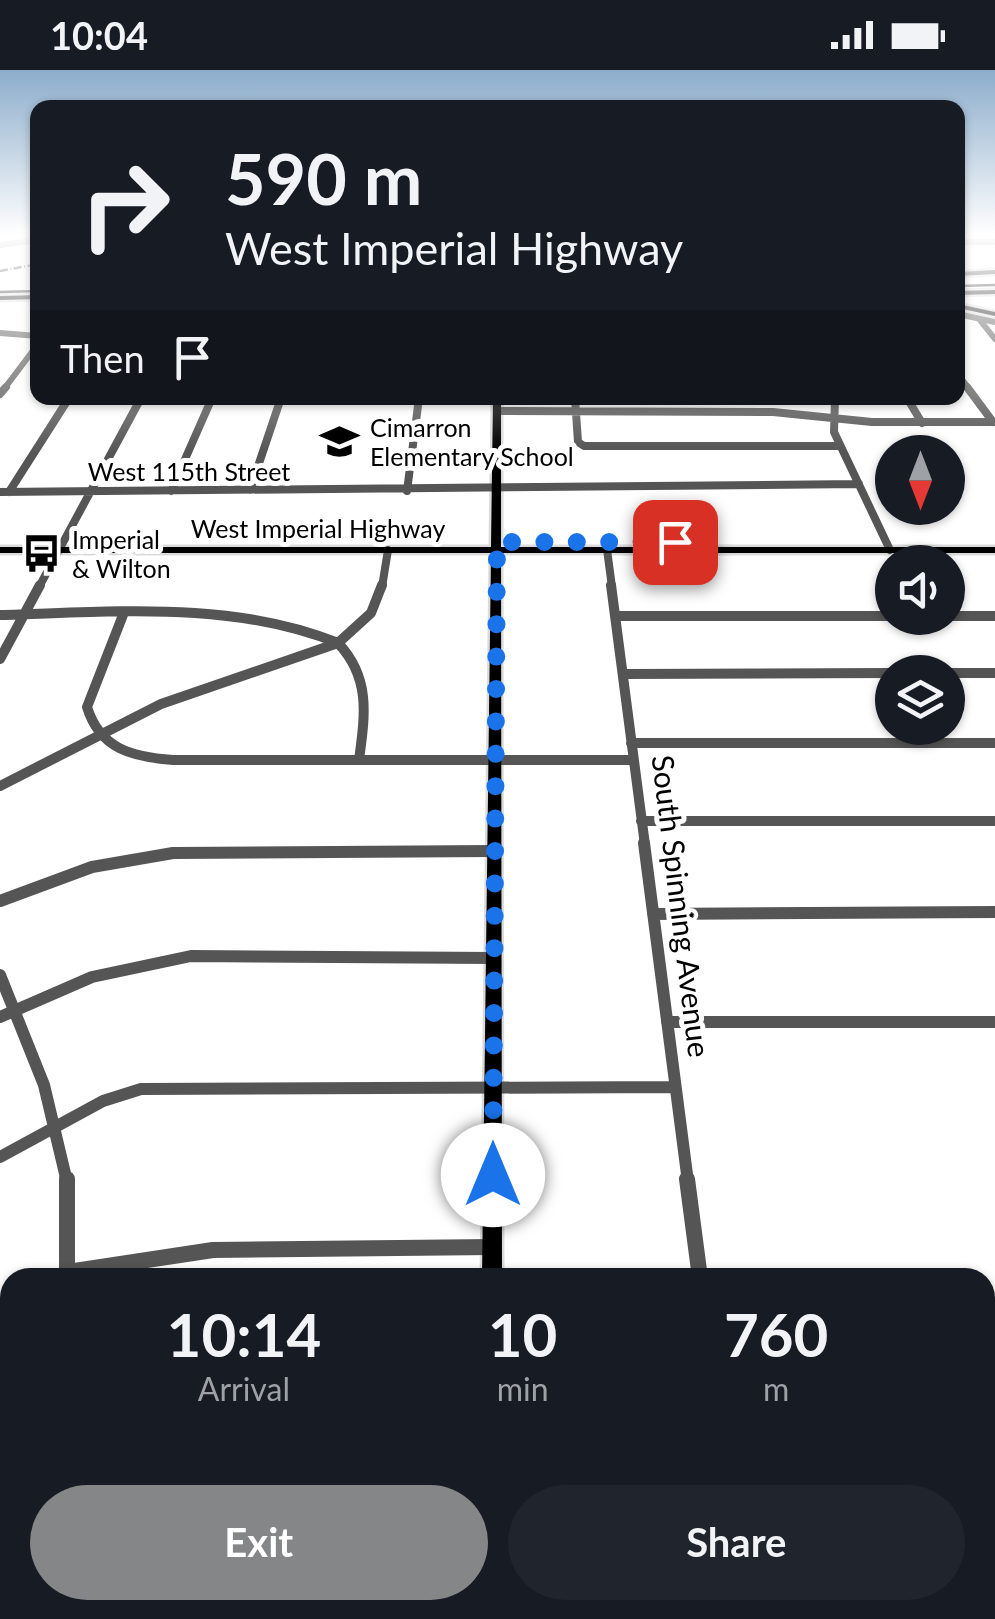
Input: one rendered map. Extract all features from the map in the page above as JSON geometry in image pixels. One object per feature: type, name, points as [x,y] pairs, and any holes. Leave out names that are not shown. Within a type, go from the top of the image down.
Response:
[{"type":"highway","points":[[969,308],[995,314]]},
{"type":"main road","points":[[492,1268],[497,405]]},
{"type":"main road","name":"West Imperial Highway","points":[[0,542],[388,550],[496,546]]},
{"type":"main road","name":"West Imperial Highway","points":[[915,545],[995,542]]},
{"type":"main road","name":"West Imperial Highway","points":[[0,550],[61,546],[875,546]]},
{"type":"main road","name":"West Imperial Highway","points":[[965,549],[995,550]]},
{"type":"street","points":[[965,315],[995,322]]},
{"type":"street","points":[[978,318],[995,339]]},
{"type":"street","points":[[0,334],[30,336]]},
{"type":"street","points":[[0,394],[30,355]]},
{"type":"street","points":[[965,383],[994,422]]},
{"type":"street","points":[[4,492],[64,405]]},
{"type":"street","points":[[0,658],[138,405]]},
{"type":"street","points":[[171,491],[209,405]]},
{"type":"street","points":[[250,490],[279,405]]},
{"type":"street","points":[[407,491],[417,405]]},
{"type":"street","points":[[576,405],[580,445],[840,446]]},
{"type":"street","points":[[834,405],[833,418],[840,446],[888,545]]},
{"type":"street","points":[[911,405],[922,423]]},
{"type":"street","points":[[497,411],[774,412],[922,423],[994,422]]},
{"type":"street","name":"West 115th Street","points":[[4,492],[407,491],[497,484],[858,484]]},
{"type":"street","name":"South Spinning Avenue","points":[[606,546],[699,1268]]},
{"type":"street","points":[[0,786],[161,704],[338,642],[365,623],[378,605],[388,550]]},
{"type":"street","points":[[0,615],[249,617],[300,626],[338,642],[358,664],[367,687],[359,760]]},
{"type":"street","points":[[123,615],[88,698],[90,722],[108,746],[144,759],[633,760]]},
{"type":"street","points":[[614,616],[875,616]]},
{"type":"street","points":[[965,616],[995,616]]},
{"type":"street","points":[[965,673],[995,673]]},
{"type":"street","points":[[623,674],[875,674]]},
{"type":"street","points":[[631,743],[995,743]]},
{"type":"street","points":[[641,822],[995,821]]},
{"type":"street","points":[[0,901],[92,868],[173,853],[494,851]]},
{"type":"street","points":[[653,914],[995,912]]},
{"type":"street","points":[[0,1016],[64,984],[142,961],[191,956],[494,958]]},
{"type":"street","points":[[0,975],[60,1124],[70,1228],[68,1268]]},
{"type":"street","points":[[667,1022],[995,1022]]},
{"type":"street","points":[[0,1157],[120,1093],[141,1089],[675,1088]]},
{"type":"street","points":[[104,1268],[214,1250],[492,1248]]},
{"type":"place","name":"Cimarron Elementary School","points":[[340,441]]},
{"type":"place","name":"Imperial & Wilton","points":[[42,553]]},
{"type":"route","points":[[493,1175],[497,542],[675,542]]}]
